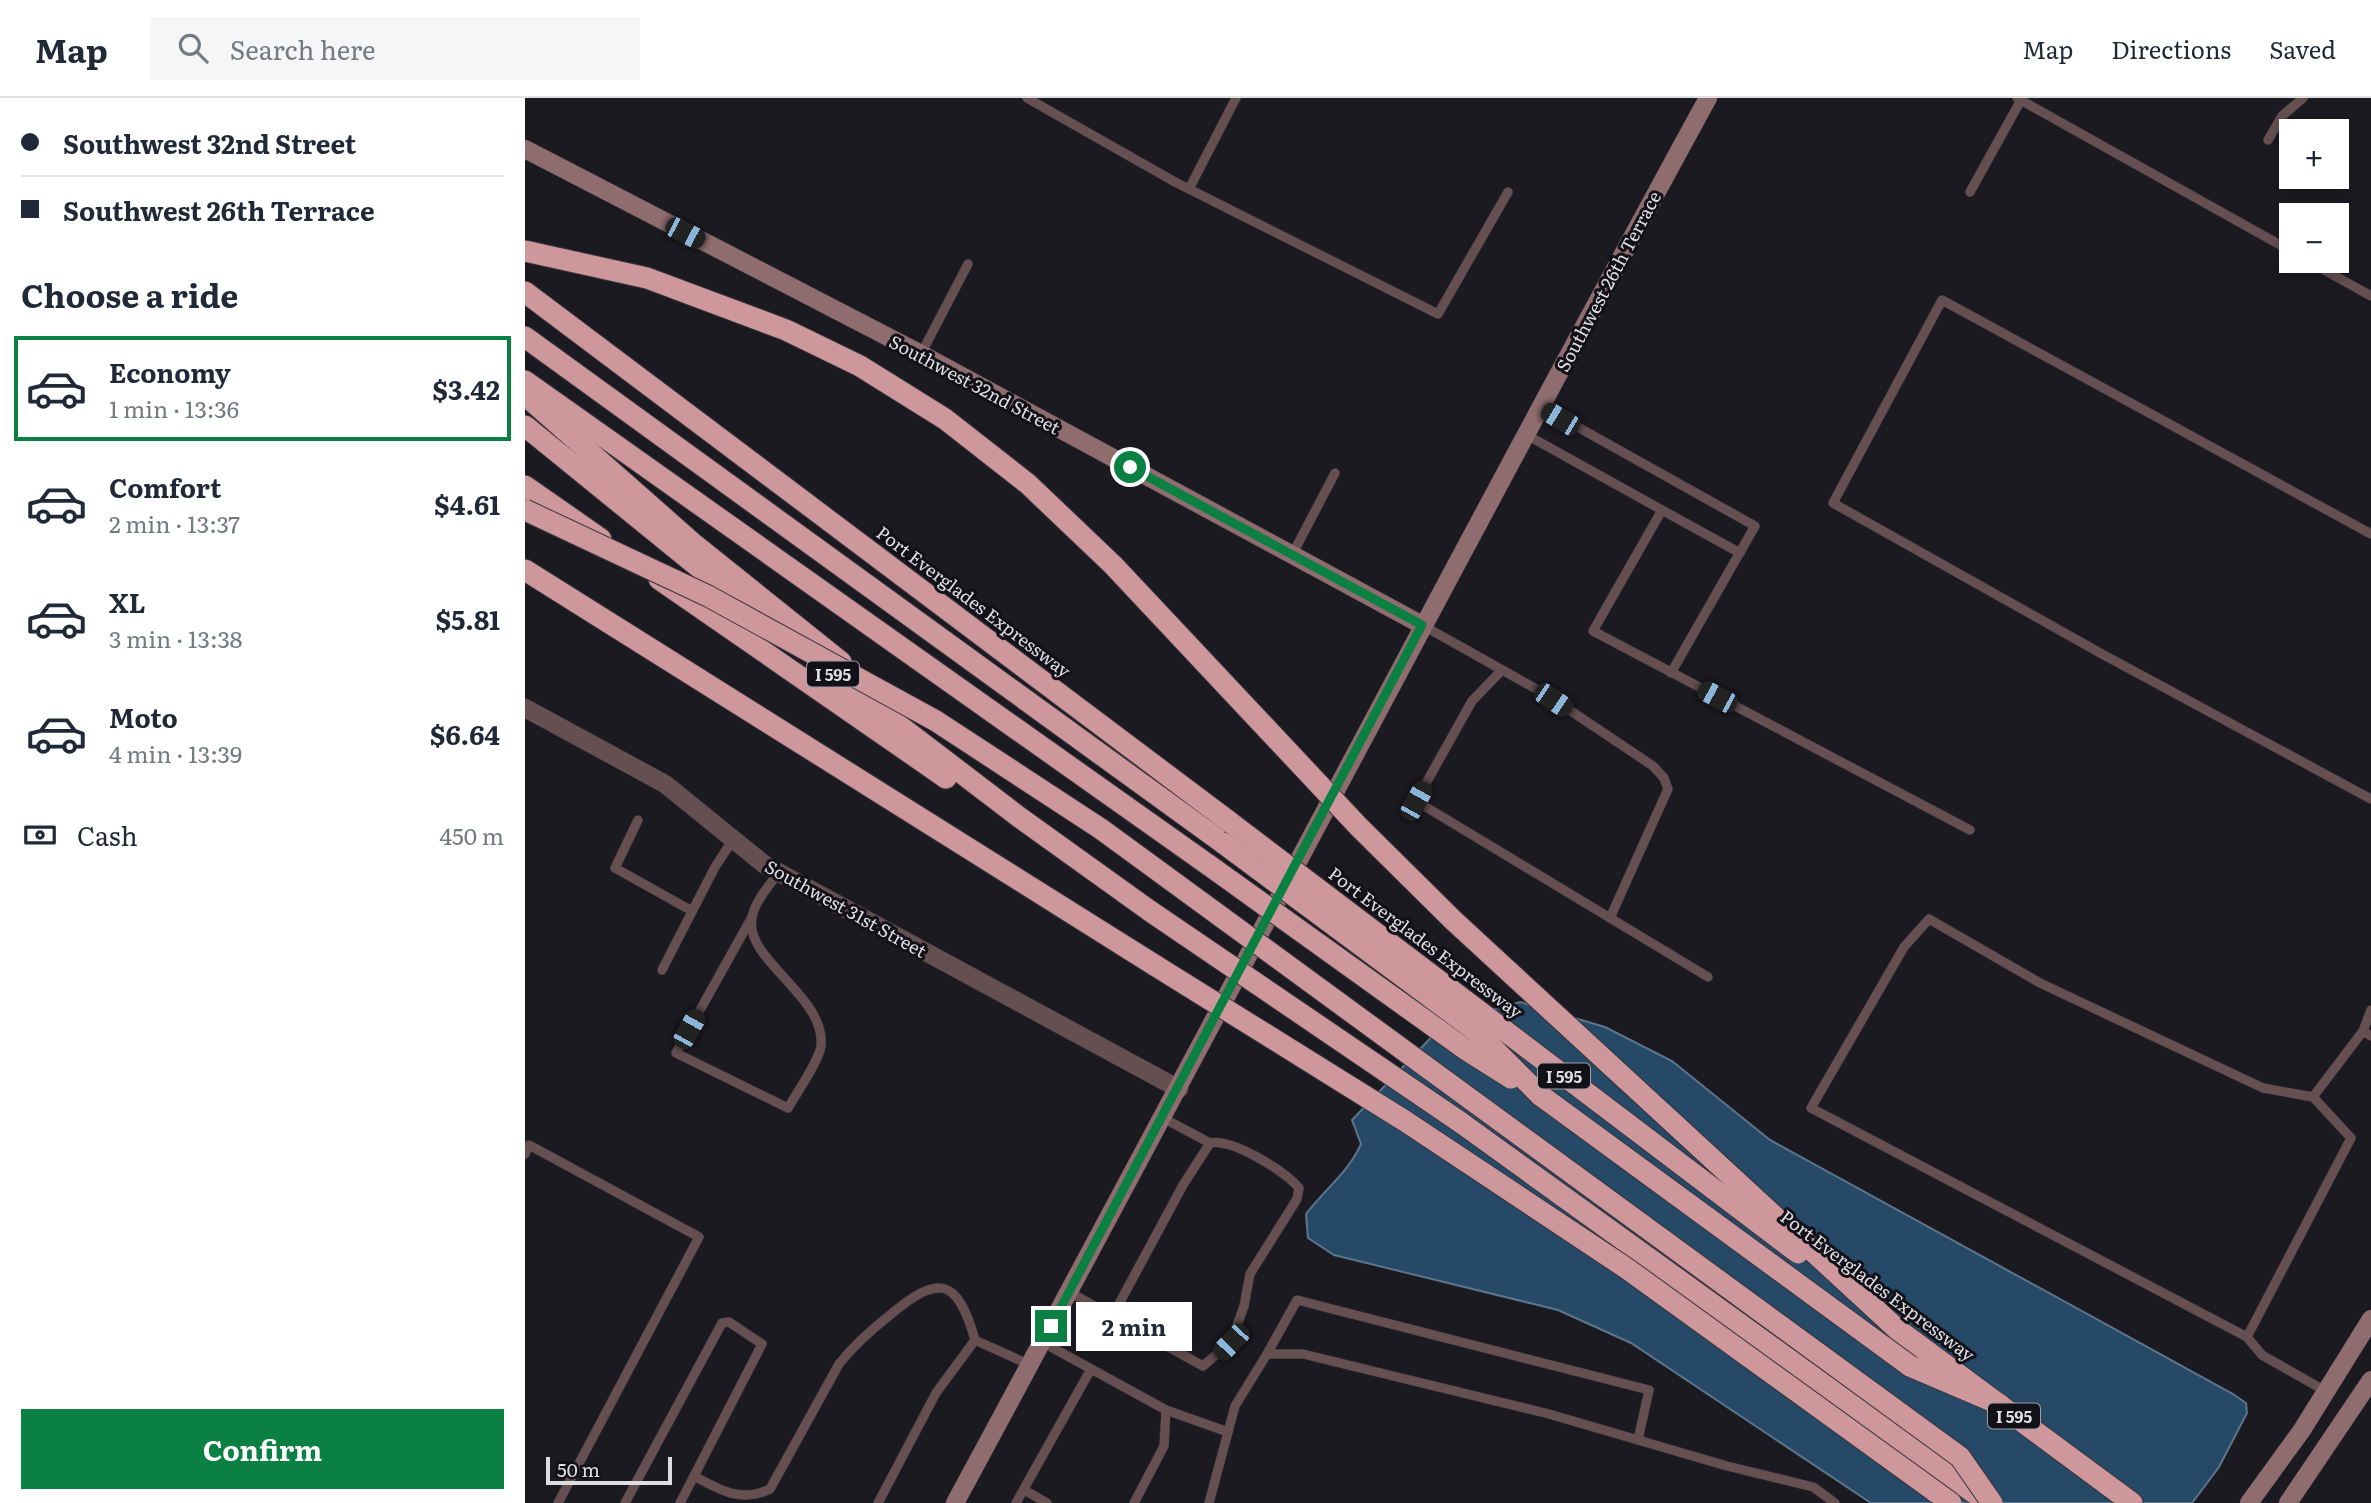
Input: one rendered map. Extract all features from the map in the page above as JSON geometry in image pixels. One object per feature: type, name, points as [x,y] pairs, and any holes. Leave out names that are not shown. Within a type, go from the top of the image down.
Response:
[{"type":"highway","points":[[525,251],[647,278],[786,330],[860,366],[945,419],[1028,484],[1113,565],[1350,817],[1454,921],[1897,1329]]},
{"type":"highway","name":"Port Everglades Expressway","points":[[530,295],[1897,1329],[2132,1503]]},
{"type":"highway","points":[[525,337],[1223,843],[1476,1031],[1540,1095]]},
{"type":"highway","points":[[525,381],[1465,1049],[1540,1095],[1910,1366],[1999,1404]]},
{"type":"highway","points":[[525,395],[695,545],[985,777],[1019,817]]},
{"type":"highway","name":"I 595","points":[[525,426],[810,657],[1019,817],[1150,911],[1460,1122],[1990,1503]]},
{"type":"highway","points":[[525,486],[1033,838],[1150,911]]},
{"type":"highway","points":[[525,510],[708,596],[936,721],[1101,829],[1960,1457],[1990,1503]]},
{"type":"highway","points":[[525,570],[1405,1121],[1626,1268],[1951,1503]]},
{"type":"street","name":"Southwest 26th Terrace","points":[[955,1503],[1179,1089],[1422,625],[1708,98]]},
{"type":"street","name":"Southwest 32nd Street","points":[[525,149],[921,354],[1422,625]]},
{"type":"street","name":"Southwest 31st Street","points":[[525,708],[664,785],[732,841],[779,872],[1179,1089]]},
{"type":"street","points":[[2249,1503],[2327,1392],[2371,1319]]},
{"type":"street","points":[[2288,1503],[2371,1380]]},
{"type":"lane","points":[[1027,98],[1189,189],[1438,314],[1508,192]]},
{"type":"lane","points":[[1189,189],[1236,98]]},
{"type":"lane","points":[[2268,140],[2282,116],[2304,98]]},
{"type":"lane","points":[[1970,192],[2019,99],[2279,244]]},
{"type":"lane","points":[[921,354],[968,264]]},
{"type":"lane","points":[[2330,273],[2371,296]]},
{"type":"lane","points":[[2371,534],[1942,300],[1833,503],[2102,654],[2371,799]]},
{"type":"lane","points":[[1540,406],[1755,526],[1671,673]]},
{"type":"lane","points":[[1525,434],[1740,553]]},
{"type":"lane","points":[[1292,555],[1335,473]]},
{"type":"lane","points":[[1662,510],[1593,631],[1970,830]]},
{"type":"lane","points":[[1422,625],[1546,695],[1653,766],[1664,778],[1668,789],[1610,918]]},
{"type":"lane","points":[[1502,670],[1472,701],[1416,801],[1708,977]]},
{"type":"lane","points":[[638,820],[615,868],[692,911]]},
{"type":"lane","points":[[662,971],[732,841]]},
{"type":"lane","points":[[752,917],[751,929],[759,946],[817,1017],[821,1048],[788,1108],[677,1053],[752,917],[779,872]]},
{"type":"lane","points":[[2247,1337],[2351,1138],[2313,1097],[2263,1088],[2040,983],[1929,919],[1905,947],[1811,1108],[2247,1337],[2262,1355],[2327,1392]]},
{"type":"lane","points":[[2313,1097],[2367,1033],[2371,1010]]},
{"type":"lane","points":[[1069,1292],[1203,1366],[1231,1342],[1244,1307],[1249,1274],[1300,1193],[1288,1178],[1228,1142],[1210,1143],[1163,1118]]},
{"type":"lane","points":[[1113,1315],[1183,1185],[1210,1143]]},
{"type":"lane","points":[[525,1154],[530,1145],[699,1237],[558,1503]]},
{"type":"lane","points":[[694,1476],[740,1497],[756,1497],[770,1489],[839,1364],[852,1347],[916,1293],[930,1287],[943,1288],[962,1303],[975,1340],[1030,1365]]},
{"type":"lane","points":[[1209,1503],[1235,1406],[1297,1300],[1649,1390],[1639,1440]]},
{"type":"lane","points":[[625,1503],[722,1323],[729,1322],[762,1344],[680,1503]]},
{"type":"lane","points":[[879,1503],[936,1392],[975,1340]]},
{"type":"lane","points":[[1042,1342],[1166,1410],[1228,1432]]},
{"type":"lane","points":[[1267,1354],[1303,1354],[1549,1414],[1813,1488],[1835,1503]]},
{"type":"lane","points":[[1016,1503],[1091,1369]]},
{"type":"lane","points":[[1134,1503],[1164,1446],[1166,1410]]},
{"type":"lane","points":[[1024,1490],[1047,1503]]},
{"type":"water","points":[[1520,1002],[1605,1027],[1672,1061],[1770,1140],[2233,1394],[2246,1403],[2247,1413],[2219,1467],[2192,1503],[1871,1503],[1631,1343],[1558,1310],[1334,1255],[1308,1238],[1306,1214],[1343,1172],[1361,1144],[1352,1120],[1445,1023]]},
{"type":"route","points":[[1051,1326],[1179,1089],[1422,625],[1130,467]]}]
